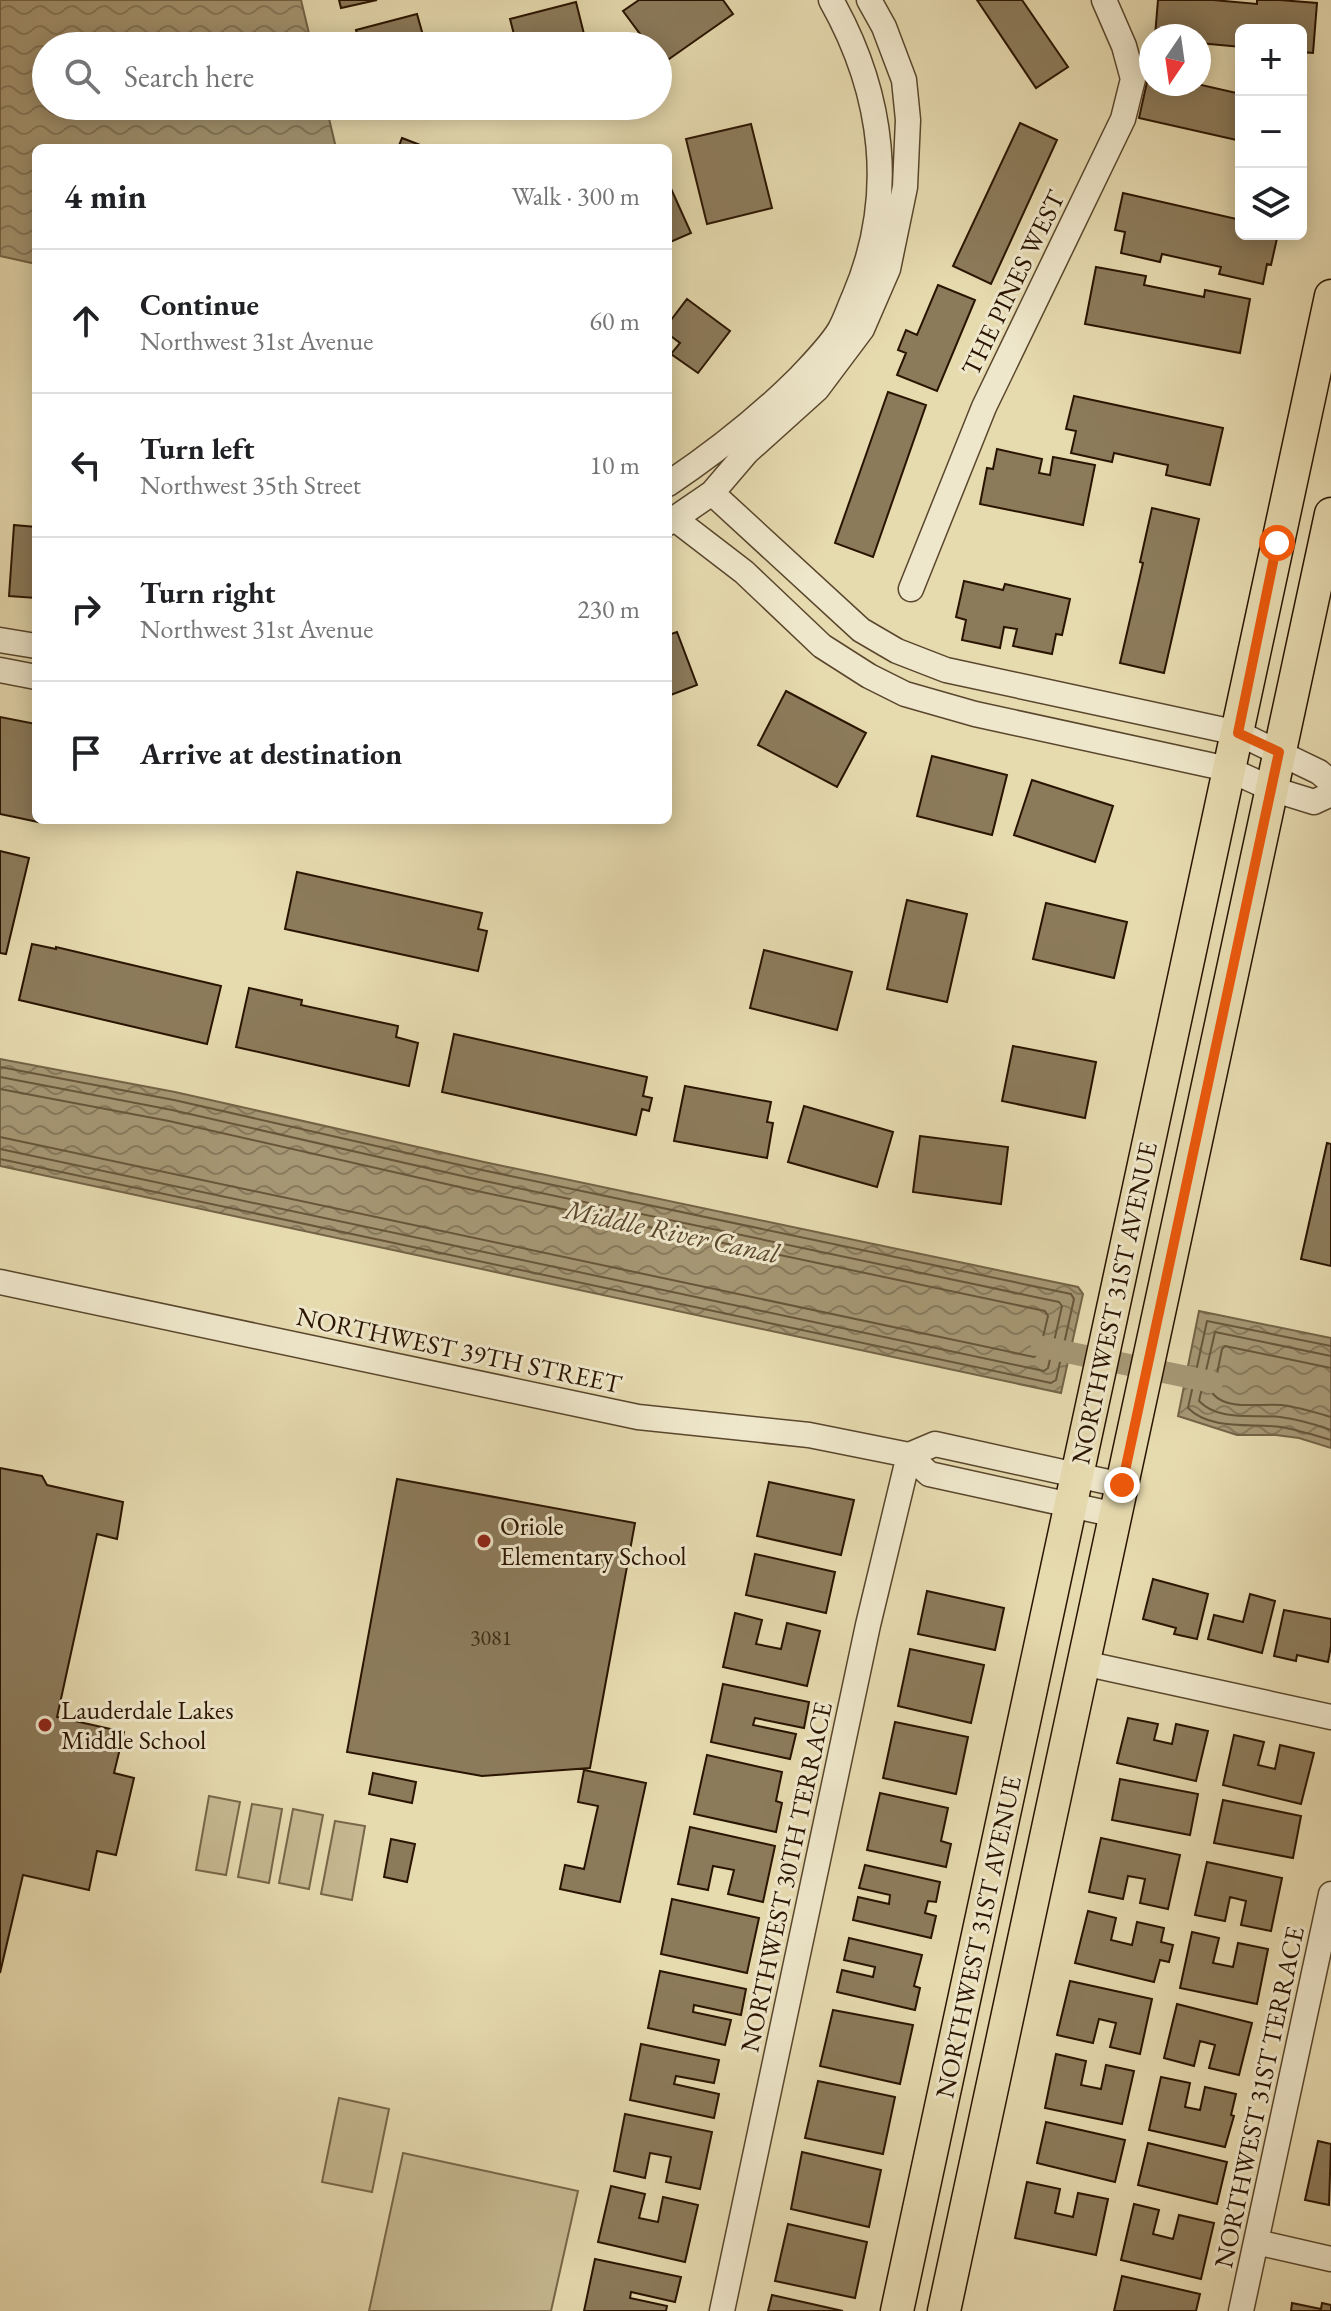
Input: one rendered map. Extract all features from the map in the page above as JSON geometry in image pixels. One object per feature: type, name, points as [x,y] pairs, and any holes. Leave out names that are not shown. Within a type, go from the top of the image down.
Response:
[{"type":"main road","name":"NORTHWEST 31ST AVENUE","points":[[897,2311],[1331,296]]},
{"type":"main road","name":"NORTHWEST 31ST AVENUE","points":[[944,2311],[1331,514]]},
{"type":"street","points":[[672,481],[719,451],[812,364],[839,331],[862,279],[873,241],[880,192],[880,146],[877,122],[860,66],[831,0]]},
{"type":"street","points":[[672,520],[712,493],[747,452],[817,389],[862,329],[888,269],[905,187],[908,120],[904,80],[884,27],[869,0]]},
{"type":"street","name":"THE PINES WEST","points":[[911,589],[984,407],[1123,119],[1133,79],[1124,46],[1104,0]]},
{"type":"street","points":[[712,493],[861,630],[897,651],[946,670],[1238,733],[1331,782]]},
{"type":"street","points":[[672,522],[744,572],[822,646],[869,676],[905,694],[975,714],[1228,769],[1272,789],[1314,802],[1331,794]]},
{"type":"street","points":[[0,640],[32,645]]},
{"type":"street","points":[[0,670],[32,676]]},
{"type":"street","name":"NORTHWEST 39TH STREET","points":[[0,1282],[638,1417],[809,1435],[909,1455],[935,1444],[1074,1490],[1119,1500]]},
{"type":"street","name":"NORTHWEST 30TH TERRACE","points":[[722,2311],[868,1625],[909,1455]]},
{"type":"street","points":[[1083,1663],[1331,1717]]},
{"type":"street","name":"NORTHWEST 31ST TERRACE","points":[[1241,2311],[1321,1988],[1331,1894]]},
{"type":"street","points":[[1256,2242],[1331,2259]]},
{"type":"shaded area","points":[[209,1796],[240,1802],[226,1875],[196,1870]]},
{"type":"shaded area","points":[[252,1804],[282,1809],[269,1883],[238,1877]]},
{"type":"shaded area","points":[[293,1809],[323,1815],[309,1889],[279,1883]]},
{"type":"shaded area","points":[[335,1821],[365,1826],[352,1900],[321,1894]]},
{"type":"shaded area","points":[[339,2098],[389,2109],[372,2192],[322,2182]]},
{"type":"shaded area","points":[[403,2153],[578,2191],[551,2311],[369,2311]]},
{"type":"water","points":[[0,0],[301,0],[309,32],[32,32],[32,120],[329,120],[335,144],[32,144],[32,263],[0,256]]},
{"type":"water","points":[[0,1059],[175,1092],[484,1162],[1078,1287],[1083,1294],[1061,1393],[0,1166]]},
{"type":"water","points":[[1199,1311],[1331,1338],[1331,1448],[1299,1438],[1237,1435],[1178,1416]]},
{"type":"building","points":[[339,0],[377,0],[341,8]]},
{"type":"building","points":[[639,0],[723,0],[733,14],[672,57],[672,32],[639,32],[623,11]]},
{"type":"building","points":[[977,0],[1022,0],[1068,67],[1036,88]]},
{"type":"building","points":[[1158,0],[1317,3],[1313,53],[1307,52],[1307,24],[1235,24],[1235,46],[1211,44],[1211,24],[1156,24]]},
{"type":"building","points":[[576,2],[584,32],[513,32],[510,19]]},
{"type":"building","points":[[417,14],[422,32],[356,32]]},
{"type":"building","points":[[1211,87],[1235,93],[1235,140],[1139,118],[1144,96],[1211,96]]},
{"type":"building","points":[[1020,123],[1057,140],[991,284],[953,266]]},
{"type":"building","points":[[751,124],[772,208],[707,224],[686,139]]},
{"type":"building","points":[[402,138],[418,144],[400,144]]},
{"type":"building","points":[[672,191],[691,233],[672,241]]},
{"type":"building","points":[[1123,193],[1235,219],[1235,240],[1277,240],[1263,284],[1219,274],[1221,267],[1162,254],[1160,262],[1121,253],[1125,232],[1115,230]]},
{"type":"building","points":[[1096,267],[1146,276],[1144,285],[1204,297],[1205,290],[1250,299],[1240,353],[1085,324]]},
{"type":"building","points":[[938,285],[975,300],[937,391],[897,375],[906,353],[898,350],[906,330],[917,335]]},
{"type":"building","points":[[687,299],[730,331],[698,373],[672,355],[680,343],[672,337],[672,319]]},
{"type":"building","points":[[888,392],[926,405],[873,557],[835,543]]},
{"type":"building","points":[[1074,396],[1223,428],[1210,485],[1166,475],[1168,465],[1114,453],[1112,462],[1071,453],[1076,431],[1066,429]]},
{"type":"building","points":[[997,449],[1042,459],[1039,473],[1050,475],[1053,457],[1095,465],[1083,525],[980,504],[987,468],[993,469]]},
{"type":"building","points":[[1152,508],[1199,519],[1164,673],[1120,663]]},
{"type":"building","points":[[14,525],[32,527],[32,598],[9,596]]},
{"type":"building","points":[[964,581],[1003,590],[1005,584],[1070,599],[1062,635],[1056,634],[1052,654],[1013,646],[1017,629],[1004,627],[1000,648],[962,640],[966,620],[956,617]]},
{"type":"building","points":[[677,632],[697,685],[672,694],[672,634]]},
{"type":"building","points":[[786,691],[866,733],[837,787],[758,745]]},
{"type":"building","points":[[0,717],[32,723],[32,821],[0,814]]},
{"type":"building","points":[[932,756],[1007,775],[992,835],[917,816]]},
{"type":"building","points":[[1032,780],[1113,806],[1095,862],[1014,835]]},
{"type":"building","points":[[0,851],[29,858],[6,954],[0,953]]},
{"type":"building","points":[[297,872],[482,913],[478,929],[487,931],[478,971],[285,929]]},
{"type":"building","points":[[907,900],[967,914],[947,1002],[887,989]]},
{"type":"building","points":[[1046,903],[1127,922],[1114,978],[1033,959]]},
{"type":"building","points":[[32,944],[221,986],[207,1044],[19,1000]]},
{"type":"building","points":[[764,950],[852,972],[837,1030],[750,1008]]},
{"type":"building","points":[[249,988],[302,1000],[301,1005],[398,1026],[396,1037],[418,1043],[409,1086],[236,1047]]},
{"type":"building","points":[[454,1034],[647,1077],[643,1096],[652,1098],[649,1111],[642,1109],[636,1135],[442,1092]]},
{"type":"building","points":[[1013,1046],[1096,1062],[1085,1118],[1002,1101]]},
{"type":"building","points":[[685,1086],[771,1102],[767,1122],[773,1123],[767,1158],[674,1141]]},
{"type":"building","points":[[804,1106],[893,1132],[877,1187],[788,1162]]},
{"type":"building","points":[[920,1136],[1008,1147],[1001,1204],[913,1192]]},
{"type":"building","points":[[1327,1143],[1331,1144],[1331,1266],[1301,1259]]},
{"type":"building","name":"Lauderdale Lakes Middle School","points":[[0,1468],[42,1476],[47,1485],[123,1502],[117,1539],[97,1534],[57,1717],[124,1732],[114,1773],[134,1778],[116,1855],[97,1851],[89,1890],[23,1875],[0,1973]]},
{"type":"building","name":"Oriole Elementary School","points":[[397,1479],[635,1523],[590,1768],[482,1776],[347,1752]]},
{"type":"building","points":[[769,1482],[854,1500],[841,1555],[757,1536]]},
{"type":"building","points":[[755,1554],[835,1572],[826,1613],[746,1595]]},
{"type":"building","points":[[1153,1579],[1208,1594],[1197,1639],[1174,1634],[1176,1628],[1143,1619]]},
{"type":"building","points":[[927,1591],[1004,1608],[995,1650],[918,1634]]},
{"type":"building","points":[[1250,1594],[1275,1601],[1262,1653],[1208,1639],[1214,1615],[1243,1622]]},
{"type":"building","points":[[1284,1610],[1331,1619],[1328,1662],[1297,1655],[1296,1661],[1274,1656]]},
{"type":"building","points":[[735,1613],[762,1620],[756,1644],[781,1649],[787,1623],[820,1631],[807,1686],[723,1667]]},
{"type":"building","points":[[910,1649],[984,1665],[971,1723],[898,1706]]},
{"type":"building","points":[[723,1684],[809,1702],[804,1728],[755,1718],[753,1725],[796,1734],[790,1759],[711,1742]]},
{"type":"building","points":[[1128,1718],[1158,1724],[1154,1740],[1172,1744],[1176,1724],[1208,1731],[1196,1781],[1117,1763]]},
{"type":"building","points":[[895,1722],[968,1737],[956,1794],[883,1778]]},
{"type":"building","points":[[1234,1735],[1264,1742],[1258,1765],[1275,1769],[1280,1745],[1314,1753],[1301,1804],[1223,1785]]},
{"type":"building","points":[[707,1755],[782,1772],[776,1801],[782,1803],[776,1832],[694,1814]]},
{"type":"building","points":[[584,1770],[646,1783],[620,1902],[560,1889],[565,1865],[584,1869],[598,1806],[578,1802]]},
{"type":"building","points":[[373,1773],[416,1782],[412,1803],[369,1794]]},
{"type":"building","points":[[1120,1779],[1198,1794],[1190,1835],[1112,1820]]},
{"type":"building","points":[[880,1793],[948,1808],[941,1841],[951,1844],[946,1867],[867,1850]]},
{"type":"building","points":[[1223,1800],[1301,1816],[1293,1858],[1214,1843]]},
{"type":"building","points":[[690,1827],[775,1846],[763,1902],[728,1894],[734,1870],[713,1866],[708,1890],[678,1884]]},
{"type":"building","points":[[1101,1838],[1180,1855],[1168,1909],[1140,1903],[1145,1879],[1128,1876],[1123,1899],[1089,1892]]},
{"type":"building","points":[[391,1839],[415,1844],[407,1882],[384,1877]]},
{"type":"building","points":[[1207,1862],[1282,1878],[1271,1931],[1241,1925],[1246,1901],[1230,1897],[1225,1921],[1195,1915]]},
{"type":"building","points":[[865,1865],[940,1882],[936,1902],[928,1901],[925,1913],[936,1916],[931,1938],[853,1920],[858,1897],[889,1904],[890,1895],[859,1888]]},
{"type":"building","points":[[672,1899],[759,1918],[747,1973],[661,1954]]},
{"type":"building","points":[[1088,1911],[1116,1918],[1111,1940],[1132,1945],[1137,1922],[1164,1928],[1161,1942],[1173,1945],[1169,1962],[1160,1960],[1154,1982],[1075,1963]]},
{"type":"building","points":[[1192,1932],[1219,1938],[1213,1963],[1233,1967],[1238,1943],[1268,1949],[1257,2004],[1180,1988]]},
{"type":"building","points":[[849,1938],[922,1955],[914,1986],[920,1988],[915,2010],[837,1992],[842,1970],[873,1977],[875,1967],[844,1960]]},
{"type":"building","points":[[660,1971],[746,1989],[741,2015],[694,2005],[693,2012],[731,2020],[725,2045],[648,2028]]},
{"type":"building","points":[[1070,1981],[1152,1999],[1140,2054],[1110,2047],[1116,2023],[1099,2019],[1093,2043],[1057,2035]]},
{"type":"building","points":[[1177,2004],[1252,2023],[1239,2075],[1209,2068],[1215,2045],[1200,2041],[1194,2066],[1164,2058]]},
{"type":"building","points":[[833,2010],[913,2025],[900,2084],[820,2066]]},
{"type":"building","points":[[641,2044],[719,2060],[714,2083],[676,2076],[674,2084],[719,2094],[714,2118],[630,2100]]},
{"type":"building","points":[[1056,2054],[1086,2061],[1081,2085],[1101,2089],[1106,2065],[1134,2071],[1122,2124],[1045,2108]]},
{"type":"building","points":[[1161,2077],[1190,2083],[1185,2107],[1200,2110],[1205,2087],[1236,2094],[1231,2115],[1234,2116],[1225,2147],[1149,2130]]},
{"type":"building","points":[[818,2081],[895,2097],[883,2154],[805,2138]]},
{"type":"building","points":[[625,2114],[712,2132],[700,2189],[666,2182],[671,2157],[650,2153],[645,2178],[614,2171]]},
{"type":"building","points":[[1046,2122],[1125,2140],[1115,2182],[1037,2163]]},
{"type":"building","points":[[1318,2141],[1331,2144],[1329,2205],[1305,2200]]},
{"type":"building","points":[[1148,2143],[1227,2162],[1217,2204],[1138,2185]]},
{"type":"building","points":[[802,2152],[881,2170],[869,2227],[791,2209]]},
{"type":"building","points":[[1027,2182],[1060,2189],[1055,2213],[1073,2217],[1078,2193],[1108,2199],[1096,2255],[1015,2238]]},
{"type":"building","points":[[611,2186],[645,2194],[639,2218],[658,2222],[663,2197],[698,2205],[685,2262],[598,2242]]},
{"type":"building","points":[[1134,2204],[1159,2210],[1153,2234],[1173,2239],[1179,2215],[1214,2223],[1201,2279],[1121,2260]]},
{"type":"building","points":[[788,2224],[867,2242],[855,2298],[775,2281]]},
{"type":"building","points":[[595,2259],[681,2277],[675,2302],[631,2292],[630,2298],[667,2306],[666,2311],[584,2311]]},
{"type":"building","points":[[1122,2276],[1200,2294],[1196,2311],[1114,2311]]},
{"type":"building","points":[[772,2295],[843,2311],[768,2311]]},
{"type":"building","points":[[1292,2303],[1321,2309],[1322,2303],[1331,2305],[1331,2311],[1291,2311]]},
{"type":"waterway","name":"Middle River Canal","points":[[1042,1347],[1212,1382]]},
{"type":"place","name":"Oriole Elementary School","points":[[484,1541]]},
{"type":"place","name":"Lauderdale Lakes Middle School","points":[[45,1725]]},
{"type":"route","points":[[1122,1485],[1279,752],[1238,733],[1277,543]]}]
